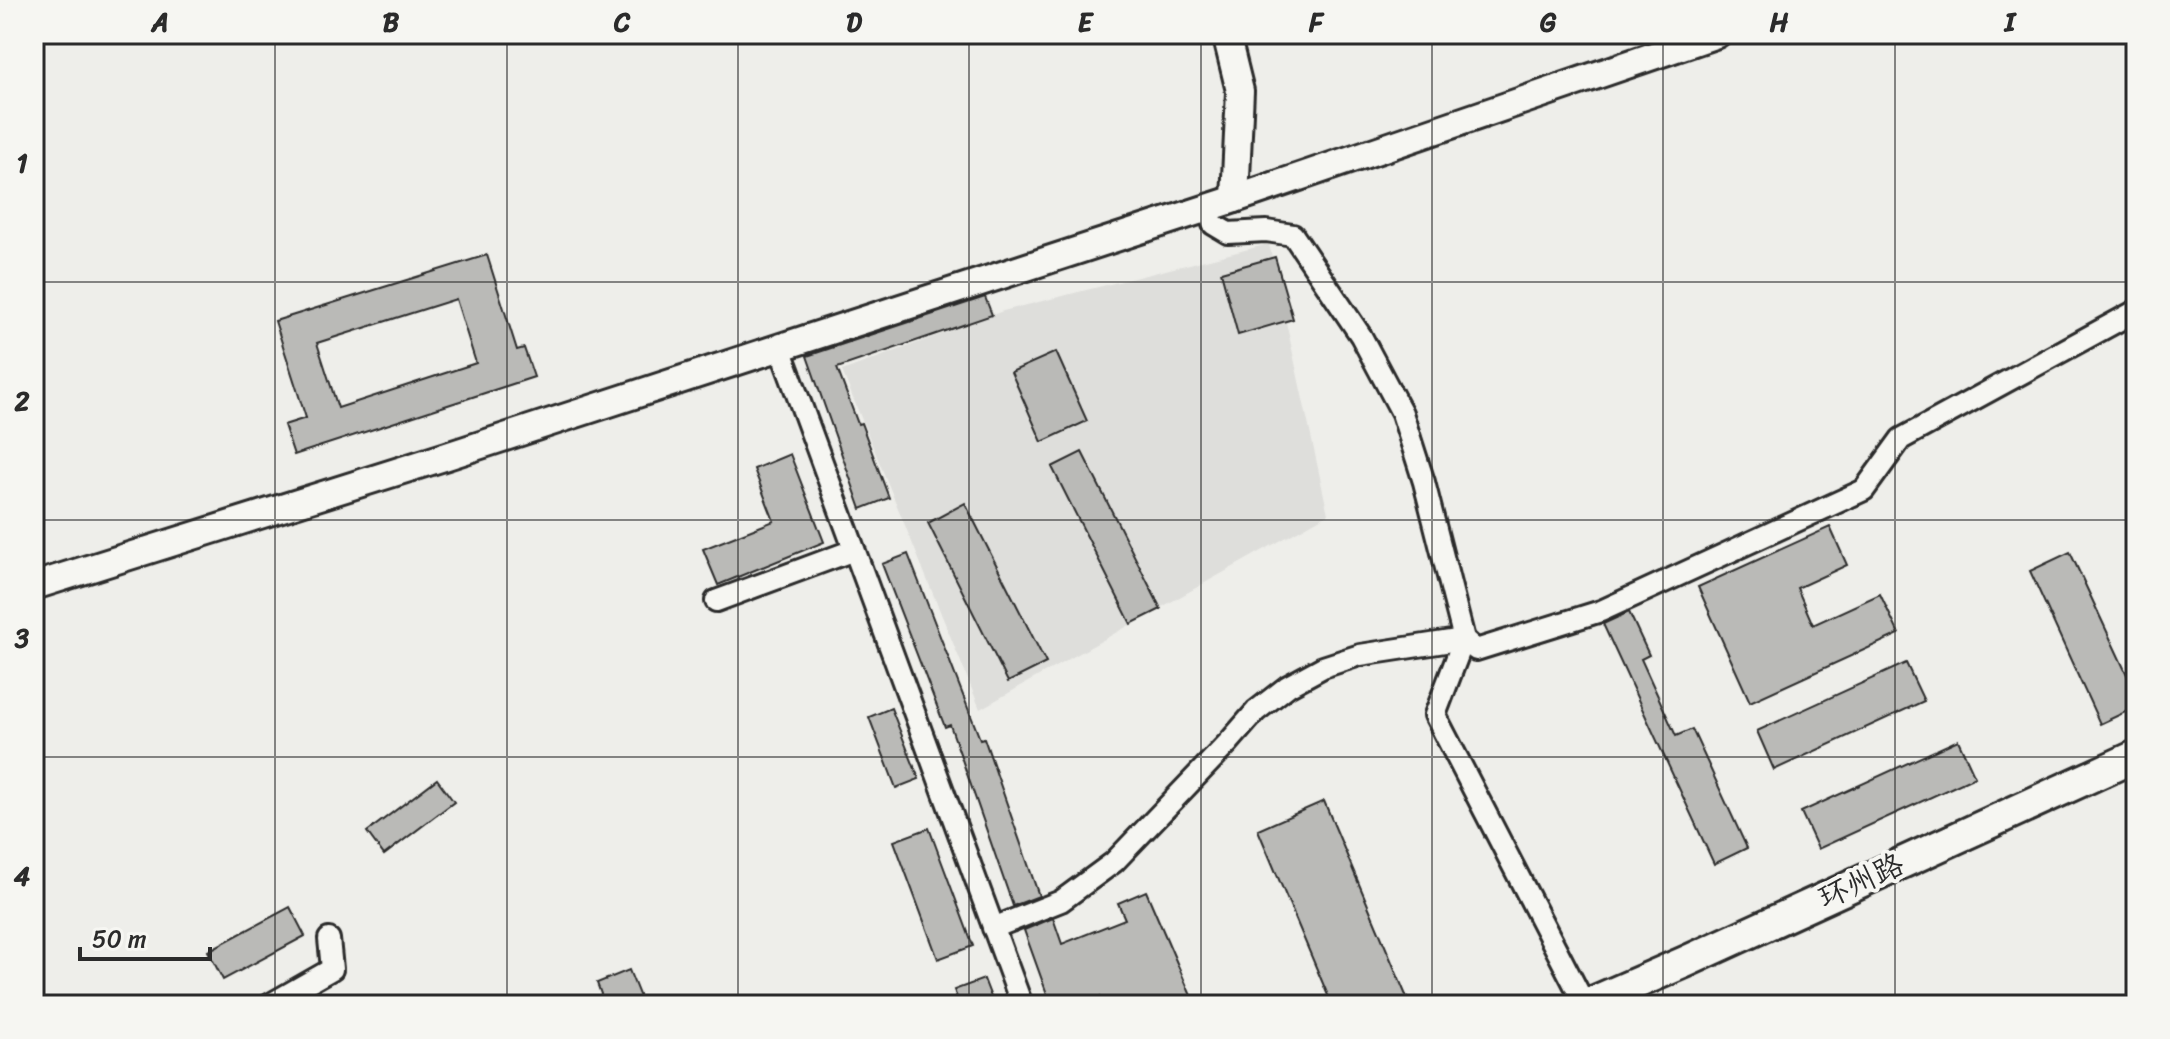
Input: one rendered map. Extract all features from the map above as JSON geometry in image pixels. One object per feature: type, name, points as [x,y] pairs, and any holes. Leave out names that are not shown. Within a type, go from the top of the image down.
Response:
[{"type":"main road","name":"环州路","points":[[1586,1005],[2136,756]]},
{"type":"street","points":[[1226,34],[1240,91],[1235,199]]},
{"type":"street","points":[[34,586],[1235,199],[1717,34]]},
{"type":"street","points":[[1208,207],[1213,224],[1228,233],[1266,231],[1293,235],[1361,336],[1402,413],[1424,482],[1464,639],[1476,650],[1601,611],[1864,490],[1901,439],[2136,311]]},
{"type":"street","points":[[780,348],[1022,1005]]},
{"type":"street","points":[[716,601],[854,550]]},
{"type":"street","points":[[993,928],[1061,901],[1114,862],[1256,711],[1288,686],[1323,667],[1360,655],[1464,639]]},
{"type":"street","points":[[1464,639],[1435,715],[1586,1005]]},
{"type":"street","points":[[269,1005],[332,969],[329,939]]},
{"type":"shaded area","points":[[1269,244],[1328,514],[980,709],[842,371],[1003,311]]},
{"type":"building","points":[[487,255],[517,350],[524,348],[534,377],[294,455],[284,425],[306,418],[275,321]],"holes":[[[456,299],[476,363],[338,408],[317,343]]]},
{"type":"building","points":[[1275,257],[1293,319],[1238,335],[1221,272]]},
{"type":"building","points":[[985,297],[992,315],[837,368],[889,498],[861,509],[807,356]]},
{"type":"building","points":[[1056,352],[1087,421],[1042,442],[1011,372]]},
{"type":"building","points":[[1082,452],[1161,609],[1131,624],[1052,467]]},
{"type":"building","points":[[790,454],[824,542],[718,585],[703,549],[774,521],[754,469]]},
{"type":"building","points":[[965,503],[1046,663],[1008,682],[928,523]]},
{"type":"building","points":[[1830,527],[1847,565],[1797,588],[1813,625],[1880,594],[1899,634],[1750,702],[1698,587]]},
{"type":"building","points":[[2070,552],[2136,694],[2136,707],[2100,724],[2030,571]]},
{"type":"building","points":[[908,554],[980,739],[984,738],[1039,896],[1013,906],[950,725],[945,727],[882,564]]},
{"type":"building","points":[[1629,612],[1649,655],[1641,659],[1676,736],[1692,729],[1747,848],[1714,864],[1603,624]]},
{"type":"building","points":[[1906,663],[1924,701],[1774,770],[1757,731]]},
{"type":"building","points":[[891,708],[919,779],[896,788],[869,717]]},
{"type":"building","points":[[1958,740],[1975,777],[1818,849],[1801,812]]},
{"type":"building","points":[[437,779],[454,802],[384,855],[367,832]]},
{"type":"building","points":[[1324,801],[1410,1005],[1332,1005],[1258,830]]},
{"type":"building","points":[[929,828],[973,946],[938,959],[894,841]]},
{"type":"building","points":[[1146,891],[1195,1005],[1104,1005],[1100,997],[1078,1005],[1051,1005],[1024,930],[1053,918],[1062,944],[1125,919],[1118,903]]},
{"type":"building","points":[[290,907],[305,936],[223,980],[208,951]]},
{"type":"building","points":[[629,970],[643,1005],[605,1005],[597,983]]},
{"type":"building","points":[[984,979],[994,1005],[960,1005],[954,990]]}]
